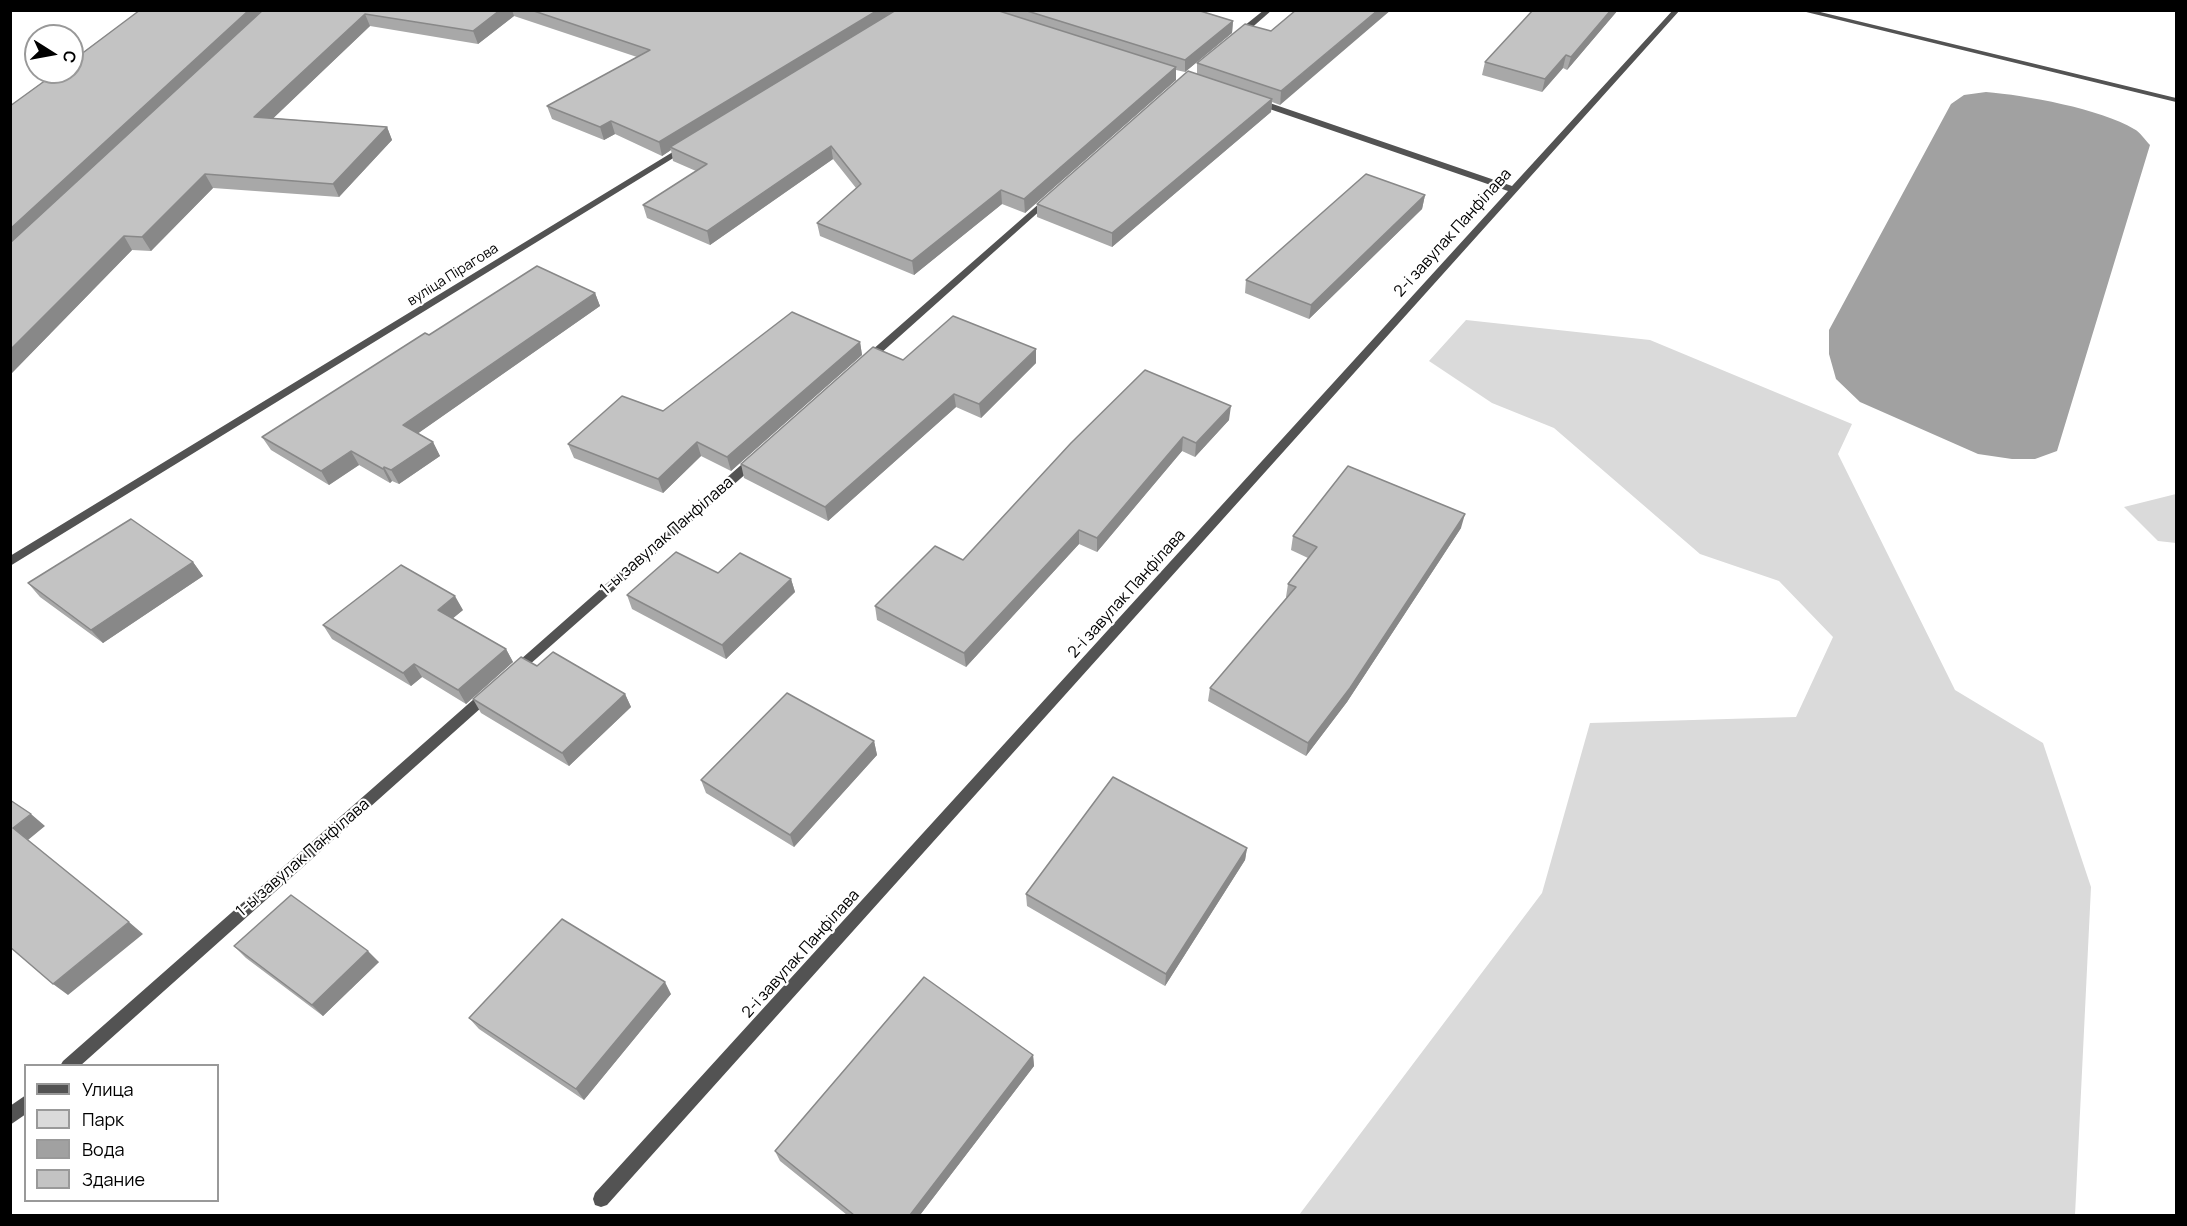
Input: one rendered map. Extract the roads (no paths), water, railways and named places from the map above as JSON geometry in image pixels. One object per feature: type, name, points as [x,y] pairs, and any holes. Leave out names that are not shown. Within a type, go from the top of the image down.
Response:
[{"type":"street","points":[[1232,40],[1269,10]]},
{"type":"street","name":"2-і завулак Панфілава","points":[[601,1199],[1677,10]]},
{"type":"street","points":[[1802,10],[2176,100]]},
{"type":"street","points":[[1254,101],[1515,190]]},
{"type":"street","name":"вуліца Пірагова","points":[[10,562],[696,142]]},
{"type":"street","points":[[855,370],[1060,188]]},
{"type":"street","name":"1-ы завулак Панфілава","points":[[69,1064],[765,449]]},
{"type":"street","points":[[10,1117],[24,1106]]},
{"type":"water","points":[[1986,92],[2021,96],[2102,115],[2136,130],[2150,145],[2057,451],[2035,459],[2012,459],[1978,454],[1860,402],[1836,379],[1829,354],[1829,330],[1951,104],[1964,95]]}]
